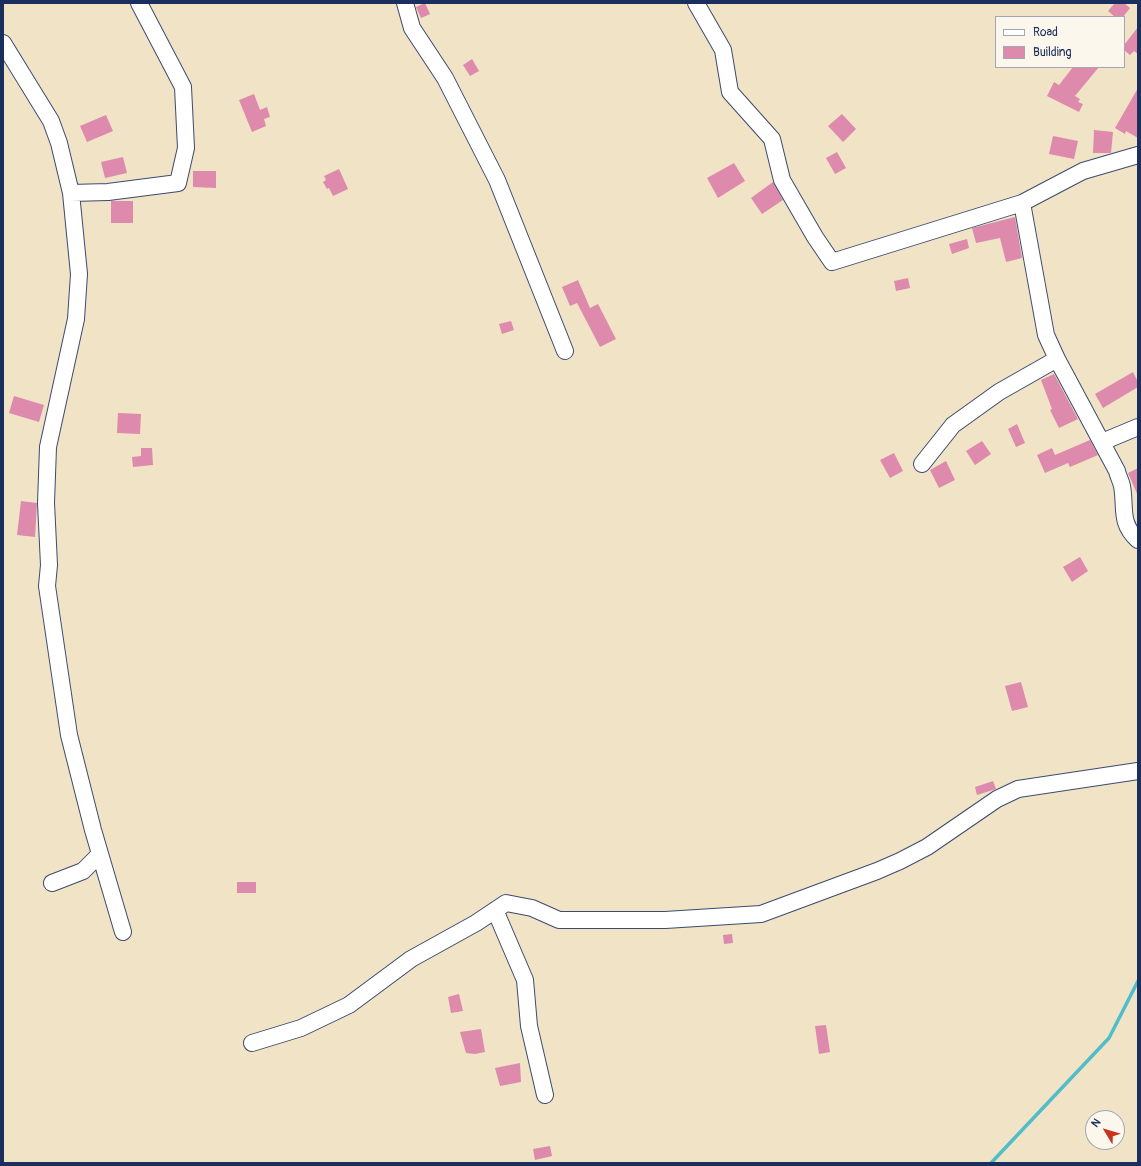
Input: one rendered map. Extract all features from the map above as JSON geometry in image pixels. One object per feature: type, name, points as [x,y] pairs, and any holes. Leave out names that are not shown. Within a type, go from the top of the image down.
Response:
[{"type":"street","points":[[71,193],[108,192],[178,183],[186,148],[183,87],[139,3]]},
{"type":"street","points":[[405,3],[412,28],[445,78],[497,180],[565,351]]},
{"type":"street","points":[[696,3],[723,50],[730,92],[772,139],[782,180],[815,237],[832,262],[1022,203],[1083,171],[1138,155]]},
{"type":"street","points":[[3,43],[51,121],[60,143],[71,193],[79,274],[76,319],[48,447],[46,503],[49,565],[47,586],[69,734],[100,854],[123,932]]},
{"type":"street","points":[[1022,203],[1046,335],[1057,359],[1117,471],[1122,487],[1123,516],[1128,527],[1138,540]]},
{"type":"street","points":[[922,464],[953,425],[999,392],[1057,359]]},
{"type":"street","points":[[1102,442],[1138,427]]},
{"type":"street","points":[[252,1043],[301,1028],[349,1005],[411,959],[506,903],[532,908],[560,920],[665,920],[761,914],[900,861],[927,847],[997,799],[1018,790],[1138,771]]},
{"type":"street","points":[[52,883],[84,871],[100,854]]},
{"type":"street","points":[[495,910],[525,980],[529,1026],[542,1076],[545,1095]]},
{"type":"building","points":[[425,3],[430,14],[421,18],[416,7]]},
{"type":"building","points":[[1115,3],[1124,3],[1130,8],[1124,16],[1114,16],[1108,11]]},
{"type":"building","points":[[1138,27],[1138,54],[1134,51],[1130,55],[1125,51],[1125,44]]},
{"type":"building","points":[[472,59],[479,71],[470,76],[463,65]]},
{"type":"building","points":[[1072,68],[1098,68],[1075,96],[1080,99],[1078,102],[1083,104],[1079,112],[1047,96],[1054,82],[1059,85]]},
{"type":"building","points":[[1138,88],[1138,138],[1126,131],[1125,134],[1115,128]]},
{"type":"building","points":[[254,94],[260,110],[267,107],[270,117],[264,119],[266,126],[252,132],[239,100]]},
{"type":"building","points":[[842,114],[856,129],[843,142],[828,126]]},
{"type":"building","points":[[106,115],[113,131],[87,142],[80,126]]},
{"type":"building","points":[[1094,130],[1113,132],[1111,153],[1093,153]]},
{"type":"building","points":[[1053,136],[1078,141],[1074,159],[1049,154]]},
{"type":"building","points":[[837,152],[846,168],[835,174],[826,158]]},
{"type":"building","points":[[123,157],[127,173],[105,178],[101,162]]},
{"type":"building","points":[[734,163],[745,181],[718,198],[707,178]]},
{"type":"building","points":[[339,169],[348,189],[333,196],[329,188],[327,189],[323,182],[326,180],[324,176]]},
{"type":"building","points":[[193,171],[216,171],[216,188],[193,187]]},
{"type":"building","points":[[773,182],[783,200],[762,214],[751,198]]},
{"type":"building","points":[[111,201],[133,201],[133,223],[111,223]]},
{"type":"building","points":[[1015,217],[1022,258],[1006,262],[1000,238],[976,243],[972,228]]},
{"type":"building","points":[[967,239],[969,248],[952,254],[949,244]]},
{"type":"building","points":[[908,278],[910,288],[896,291],[894,281]]},
{"type":"building","points":[[578,280],[590,308],[598,304],[616,339],[600,347],[577,303],[570,306],[562,287]]},
{"type":"building","points":[[511,321],[514,330],[502,334],[499,324]]},
{"type":"building","points":[[1133,372],[1138,382],[1138,387],[1103,408],[1095,394]]},
{"type":"building","points":[[1054,374],[1078,419],[1059,428],[1050,410],[1052,409],[1041,380]]},
{"type":"building","points":[[14,396],[44,405],[39,422],[9,413]]},
{"type":"building","points":[[118,413],[141,414],[140,434],[117,433]]},
{"type":"building","points":[[1017,424],[1025,443],[1016,447],[1008,429]]},
{"type":"building","points":[[1090,440],[1098,455],[1070,467],[1068,463],[1045,473],[1037,455],[1052,448],[1055,455]]},
{"type":"building","points":[[982,441],[991,454],[975,465],[966,451]]},
{"type":"building","points":[[141,448],[152,448],[153,465],[133,467],[132,457],[141,456]]},
{"type":"building","points":[[894,453],[903,471],[890,478],[880,460]]},
{"type":"building","points":[[946,461],[955,480],[939,488],[930,470]]},
{"type":"building","points":[[1138,468],[1138,496],[1128,473]]},
{"type":"building","points":[[21,501],[37,503],[35,537],[17,535]]},
{"type":"building","points":[[1080,557],[1088,571],[1072,582],[1063,567]]},
{"type":"building","points":[[1021,682],[1028,707],[1012,711],[1005,686]]},
{"type":"building","points":[[993,781],[996,789],[977,795],[975,787]]},
{"type":"building","points":[[237,882],[256,882],[256,893],[237,893]]},
{"type":"building","points":[[732,934],[733,943],[724,944],[723,935]]},
{"type":"building","points":[[459,994],[463,1011],[451,1013],[448,997]]},
{"type":"building","points":[[826,1025],[830,1052],[819,1054],[815,1026]]},
{"type":"building","points":[[481,1029],[485,1052],[475,1054],[466,1053],[460,1032]]},
{"type":"building","points":[[520,1063],[521,1082],[500,1086],[495,1068]]},
{"type":"building","points":[[550,1146],[552,1156],[535,1160],[533,1149]]},
{"type":"waterway","points":[[991,1163],[1109,1038],[1138,981]]}]
